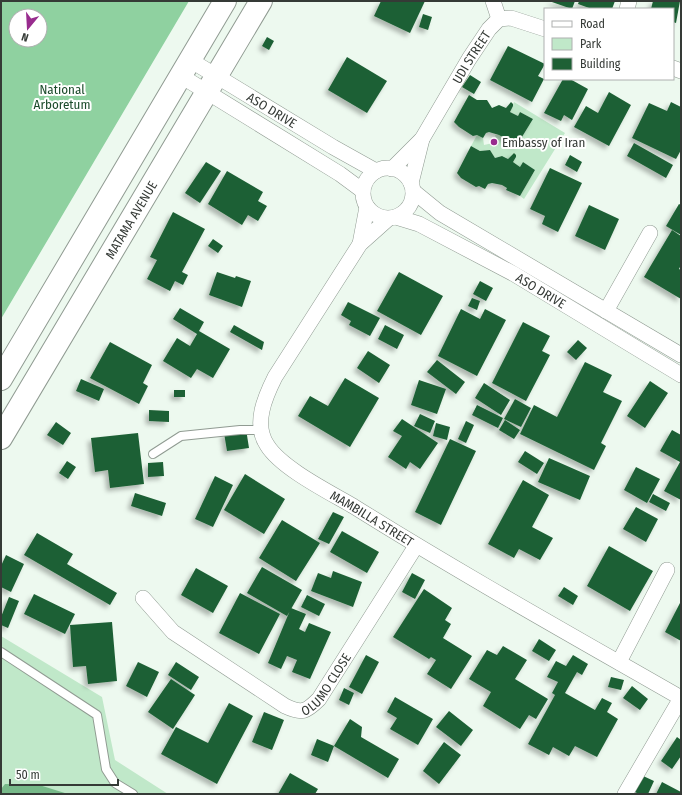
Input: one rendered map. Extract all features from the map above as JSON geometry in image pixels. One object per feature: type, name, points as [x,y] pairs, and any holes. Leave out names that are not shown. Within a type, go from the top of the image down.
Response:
[{"type":"main road","points":[[1,379],[225,1]]},
{"type":"main road","name":"MATAMA AVENUE","points":[[1,438],[256,9]]},
{"type":"street","points":[[493,1],[499,20]]},
{"type":"street","name":"UDI STREET","points":[[422,139],[469,59],[489,29],[499,20],[511,18],[544,29]]},
{"type":"street","name":"ASO DRIVE","points":[[186,68],[212,84],[363,191]]},
{"type":"street","name":"ASO DRIVE","points":[[212,84],[376,171]]},
{"type":"street","points":[[392,169],[422,139]]},
{"type":"street","points":[[360,244],[392,218],[409,208],[422,139]]},
{"type":"street","points":[[360,244],[366,207],[363,199],[365,183],[376,171],[392,169],[400,171],[412,187]]},
{"type":"street","name":"ASO DRIVE","points":[[412,187],[440,213],[681,355]]},
{"type":"street","points":[[366,207],[376,215],[392,218]]},
{"type":"street","name":"ASO DRIVE","points":[[392,218],[420,224],[514,274],[681,375]]},
{"type":"street","points":[[606,311],[650,233]]},
{"type":"street","name":"MAMBILLA STREET","points":[[360,244],[275,377],[264,398],[261,414],[262,430],[267,445],[277,456],[298,472],[416,546],[681,698]]},
{"type":"street","name":"OLUMO CLOSE","points":[[143,598],[173,632],[285,706],[297,712],[309,710],[319,699],[416,546]]},
{"type":"street","points":[[619,662],[667,570]]},
{"type":"street","points":[[625,794],[681,698]]},
{"type":"lane","points":[[256,9],[263,11],[269,1]]},
{"type":"lane","points":[[153,454],[181,436],[240,430],[262,430]]},
{"type":"lane","points":[[1,652],[97,715],[106,769],[115,783],[133,794]]},
{"type":"green space","name":"National Arboretum","points":[[1,1],[189,1],[1,319]]},
{"type":"green space","points":[[514,102],[565,133],[524,199],[520,196],[535,170],[523,162],[520,167],[513,162],[516,157],[514,153],[508,159],[502,156],[495,158],[490,150],[480,151],[471,146],[477,135],[483,138],[484,145],[497,142],[495,135],[499,135],[513,145],[517,145],[533,119],[520,112],[518,116],[510,112]]},
{"type":"green space","points":[[1,636],[102,697],[115,760],[168,794],[1,794]]},
{"type":"shaded area","points":[[5,784],[36,784],[68,794],[1,794],[1,789]]},
{"type":"building","points":[[381,1],[425,1],[410,33],[374,16]]},
{"type":"building","points":[[549,1],[575,1],[572,8]]},
{"type":"building","points":[[579,1],[615,1],[612,8],[589,8],[578,4]]},
{"type":"building","points":[[653,1],[680,1],[676,23],[674,22],[674,8],[651,8]]},
{"type":"building","points":[[423,14],[432,17],[428,30],[419,27]]},
{"type":"building","points":[[267,37],[274,41],[269,50],[262,46]]},
{"type":"building","points":[[508,46],[544,64],[538,76],[544,79],[532,102],[490,80]]},
{"type":"building","points":[[347,57],[387,81],[367,113],[328,90]]},
{"type":"building","points":[[470,75],[481,82],[474,94],[462,87]]},
{"type":"building","points":[[562,80],[572,80],[588,89],[572,120],[564,115],[561,121],[544,113]]},
{"type":"building","points":[[609,92],[631,105],[609,146],[574,127],[586,106],[598,113]]},
{"type":"building","points":[[469,95],[477,100],[487,100],[492,108],[499,105],[506,108],[511,102],[513,106],[510,112],[518,116],[520,112],[533,119],[517,145],[503,139],[504,138],[499,135],[489,132],[486,133],[483,138],[477,135],[473,136],[454,122]]},
{"type":"building","points":[[671,102],[681,107],[681,150],[676,159],[632,138],[649,103],[667,111]]},
{"type":"building","points":[[634,143],[673,165],[666,178],[627,156]]},
{"type":"building","points":[[471,146],[480,151],[490,150],[495,158],[502,156],[508,159],[514,153],[516,157],[513,162],[520,167],[523,162],[535,170],[520,196],[506,190],[507,188],[502,185],[492,183],[488,184],[485,189],[479,186],[476,187],[461,178],[457,173]]},
{"type":"building","points":[[570,155],[582,162],[577,172],[565,165]]},
{"type":"building","points":[[206,162],[221,171],[200,203],[185,193]]},
{"type":"building","points":[[550,168],[582,183],[558,232],[542,224],[545,216],[530,209]]},
{"type":"building","points":[[227,171],[263,192],[258,201],[267,206],[258,221],[248,215],[242,225],[208,204]]},
{"type":"building","points":[[679,204],[681,205],[681,235],[666,226]]},
{"type":"building","points":[[589,205],[619,219],[605,250],[575,236]]},
{"type":"building","points":[[173,212],[205,229],[182,272],[188,275],[183,285],[175,281],[170,291],[147,279],[157,260],[150,257]]},
{"type":"building","points":[[672,230],[681,236],[681,265],[679,269],[681,270],[681,299],[644,277]]},
{"type":"building","points":[[213,239],[223,246],[218,253],[208,246]]},
{"type":"building","points":[[217,272],[251,281],[242,307],[209,295]]},
{"type":"building","points":[[399,272],[443,296],[421,335],[377,311]]},
{"type":"building","points":[[480,281],[493,288],[486,301],[473,294]]},
{"type":"building","points":[[472,298],[480,301],[477,310],[468,306]]},
{"type":"building","points":[[348,302],[380,318],[370,336],[349,325],[351,321],[341,315]]},
{"type":"building","points":[[180,308],[204,322],[199,331],[230,349],[213,378],[197,369],[191,378],[163,361],[177,338],[190,346],[197,334],[173,319]]},
{"type":"building","points":[[461,309],[480,319],[485,309],[506,320],[477,376],[438,356]]},
{"type":"building","points":[[523,322],[550,336],[542,351],[550,355],[526,401],[492,383]]},
{"type":"building","points":[[234,325],[264,342],[262,350],[230,332]]},
{"type":"building","points":[[385,325],[404,335],[397,349],[378,339]]},
{"type":"building","points":[[578,340],[587,348],[576,360],[567,352]]},
{"type":"building","points":[[110,342],[152,365],[143,383],[148,386],[139,404],[90,378]]},
{"type":"building","points":[[368,351],[390,365],[379,383],[357,368]]},
{"type":"building","points":[[437,360],[465,382],[456,394],[427,372]]},
{"type":"building","points":[[585,362],[612,375],[603,392],[622,401],[601,443],[606,446],[594,470],[520,434],[534,405],[557,417]]},
{"type":"building","points":[[345,378],[379,398],[350,447],[298,416],[310,396],[328,406]]},
{"type":"building","points":[[81,379],[104,389],[99,401],[76,391]]},
{"type":"building","points":[[419,380],[446,389],[437,414],[411,405]]},
{"type":"building","points":[[650,381],[668,393],[645,428],[627,416]]},
{"type":"building","points":[[484,383],[510,400],[501,415],[475,398]]},
{"type":"building","points":[[174,390],[185,390],[185,397],[174,397]]},
{"type":"building","points":[[515,399],[531,408],[521,427],[504,419]]},
{"type":"building","points":[[477,405],[503,418],[498,428],[472,415]]},
{"type":"building","points":[[149,410],[169,411],[169,422],[149,421]]},
{"type":"building","points":[[420,414],[435,421],[430,433],[414,426]]},
{"type":"building","points":[[402,419],[438,443],[420,469],[410,462],[406,469],[388,457],[402,436],[393,431]]},
{"type":"building","points":[[505,420],[520,430],[514,439],[499,430]]},
{"type":"building","points":[[466,421],[474,425],[466,443],[458,439]]},
{"type":"building","points":[[56,422],[71,433],[63,445],[47,435]]},
{"type":"building","points":[[436,423],[450,427],[447,440],[433,436]]},
{"type":"building","points":[[246,429],[249,448],[227,451],[224,433]]},
{"type":"building","points":[[672,430],[681,435],[681,500],[664,491],[680,462],[660,451]]},
{"type":"building","points":[[138,433],[144,484],[110,488],[108,470],[95,472],[91,438]]},
{"type":"building","points":[[450,439],[476,451],[441,525],[415,512]]},
{"type":"building","points":[[525,451],[544,463],[537,474],[518,462]]},
{"type":"building","points":[[549,458],[590,476],[580,500],[538,482]]},
{"type":"building","points":[[67,461],[76,467],[68,479],[59,473]]},
{"type":"building","points":[[163,462],[164,476],[148,477],[148,463]]},
{"type":"building","points":[[636,467],[660,479],[647,503],[624,490]]},
{"type":"building","points":[[245,474],[285,499],[264,534],[224,510]]},
{"type":"building","points":[[215,476],[233,485],[213,527],[195,519]]},
{"type":"building","points":[[523,480],[549,495],[532,527],[553,538],[540,560],[519,549],[514,558],[488,544]]},
{"type":"building","points":[[135,493],[166,503],[162,516],[131,506]]},
{"type":"building","points":[[653,494],[670,503],[666,511],[649,502]]},
{"type":"building","points":[[636,507],[658,519],[646,542],[623,529]]},
{"type":"building","points":[[333,512],[344,517],[329,544],[318,539]]},
{"type":"building","points":[[282,520],[320,543],[296,581],[259,558]]},
{"type":"building","points":[[342,531],[379,552],[367,573],[330,552]]},
{"type":"building","points":[[37,533],[73,554],[67,564],[117,593],[110,605],[24,555]]},
{"type":"building","points":[[609,546],[653,571],[630,611],[587,586]]},
{"type":"building","points":[[6,555],[24,564],[11,592],[1,587],[1,566]]},
{"type":"building","points":[[262,567],[302,590],[287,616],[247,593]]},
{"type":"building","points":[[196,568],[228,586],[213,613],[181,595]]},
{"type":"building","points":[[333,571],[362,582],[353,607],[311,591],[318,573],[331,578]]},
{"type":"building","points":[[412,573],[425,580],[415,599],[402,592]]},
{"type":"building","points":[[564,587],[578,596],[573,605],[558,596]]},
{"type":"building","points":[[424,589],[452,608],[445,620],[451,624],[443,638],[472,656],[451,689],[427,674],[436,660],[431,657],[429,659],[393,637]]},
{"type":"building","points":[[240,593],[280,614],[259,654],[219,633]]},
{"type":"building","points":[[34,594],[75,614],[65,634],[24,614]]},
{"type":"building","points":[[307,595],[325,604],[319,616],[301,607]]},
{"type":"building","points":[[9,597],[19,601],[8,628],[1,625],[1,617]]},
{"type":"building","points":[[681,601],[681,641],[665,632]]},
{"type":"building","points":[[291,608],[306,614],[299,629],[305,632],[309,623],[331,632],[310,679],[292,672],[297,660],[287,656],[281,669],[268,663]]},
{"type":"building","points":[[112,622],[117,681],[88,684],[86,666],[73,667],[70,625]]},
{"type":"building","points":[[539,639],[556,650],[549,661],[532,651]]},
{"type":"building","points":[[503,646],[527,660],[515,679],[548,699],[536,719],[529,715],[520,729],[483,706],[491,692],[469,679],[487,650],[497,655]]},
{"type":"building","points":[[366,655],[379,662],[362,694],[349,687]]},
{"type":"building","points":[[573,655],[588,664],[582,675],[577,672],[565,693],[595,710],[602,698],[612,703],[607,712],[618,719],[597,757],[575,746],[569,756],[553,747],[549,755],[528,744],[555,695],[552,693],[558,682],[547,677],[556,661],[566,666]]},
{"type":"building","points":[[138,662],[159,672],[147,697],[126,686]]},
{"type":"building","points":[[176,662],[199,677],[191,690],[168,675]]},
{"type":"building","points":[[611,677],[624,680],[621,690],[608,687]]},
{"type":"building","points":[[171,679],[195,695],[173,729],[148,712]]},
{"type":"building","points":[[632,686],[648,699],[640,710],[623,698]]},
{"type":"building","points":[[344,688],[354,693],[349,705],[339,700]]},
{"type":"building","points":[[395,697],[433,719],[418,745],[390,729],[397,718],[387,712]]},
{"type":"building","points":[[229,703],[253,716],[217,784],[161,754],[176,727],[208,743]]},
{"type":"building","points":[[449,711],[473,730],[461,746],[436,727]]},
{"type":"building","points":[[264,712],[284,720],[272,750],[252,742]]},
{"type":"building","points":[[350,719],[362,727],[361,737],[399,759],[388,778],[334,746]]},
{"type":"building","points":[[677,737],[681,740],[681,756],[672,769],[661,761]]},
{"type":"building","points":[[317,739],[334,746],[328,762],[311,755]]},
{"type":"building","points":[[444,742],[461,755],[439,784],[423,771]]},
{"type":"building","points":[[290,773],[318,789],[315,794],[278,794]]},
{"type":"building","points":[[641,775],[654,781],[648,794],[639,794],[633,791]]},
{"type":"building","points":[[662,782],[681,792],[681,794],[656,794]]},
{"type":"place","name":"Embassy of Iran","points":[[494,142]]}]
